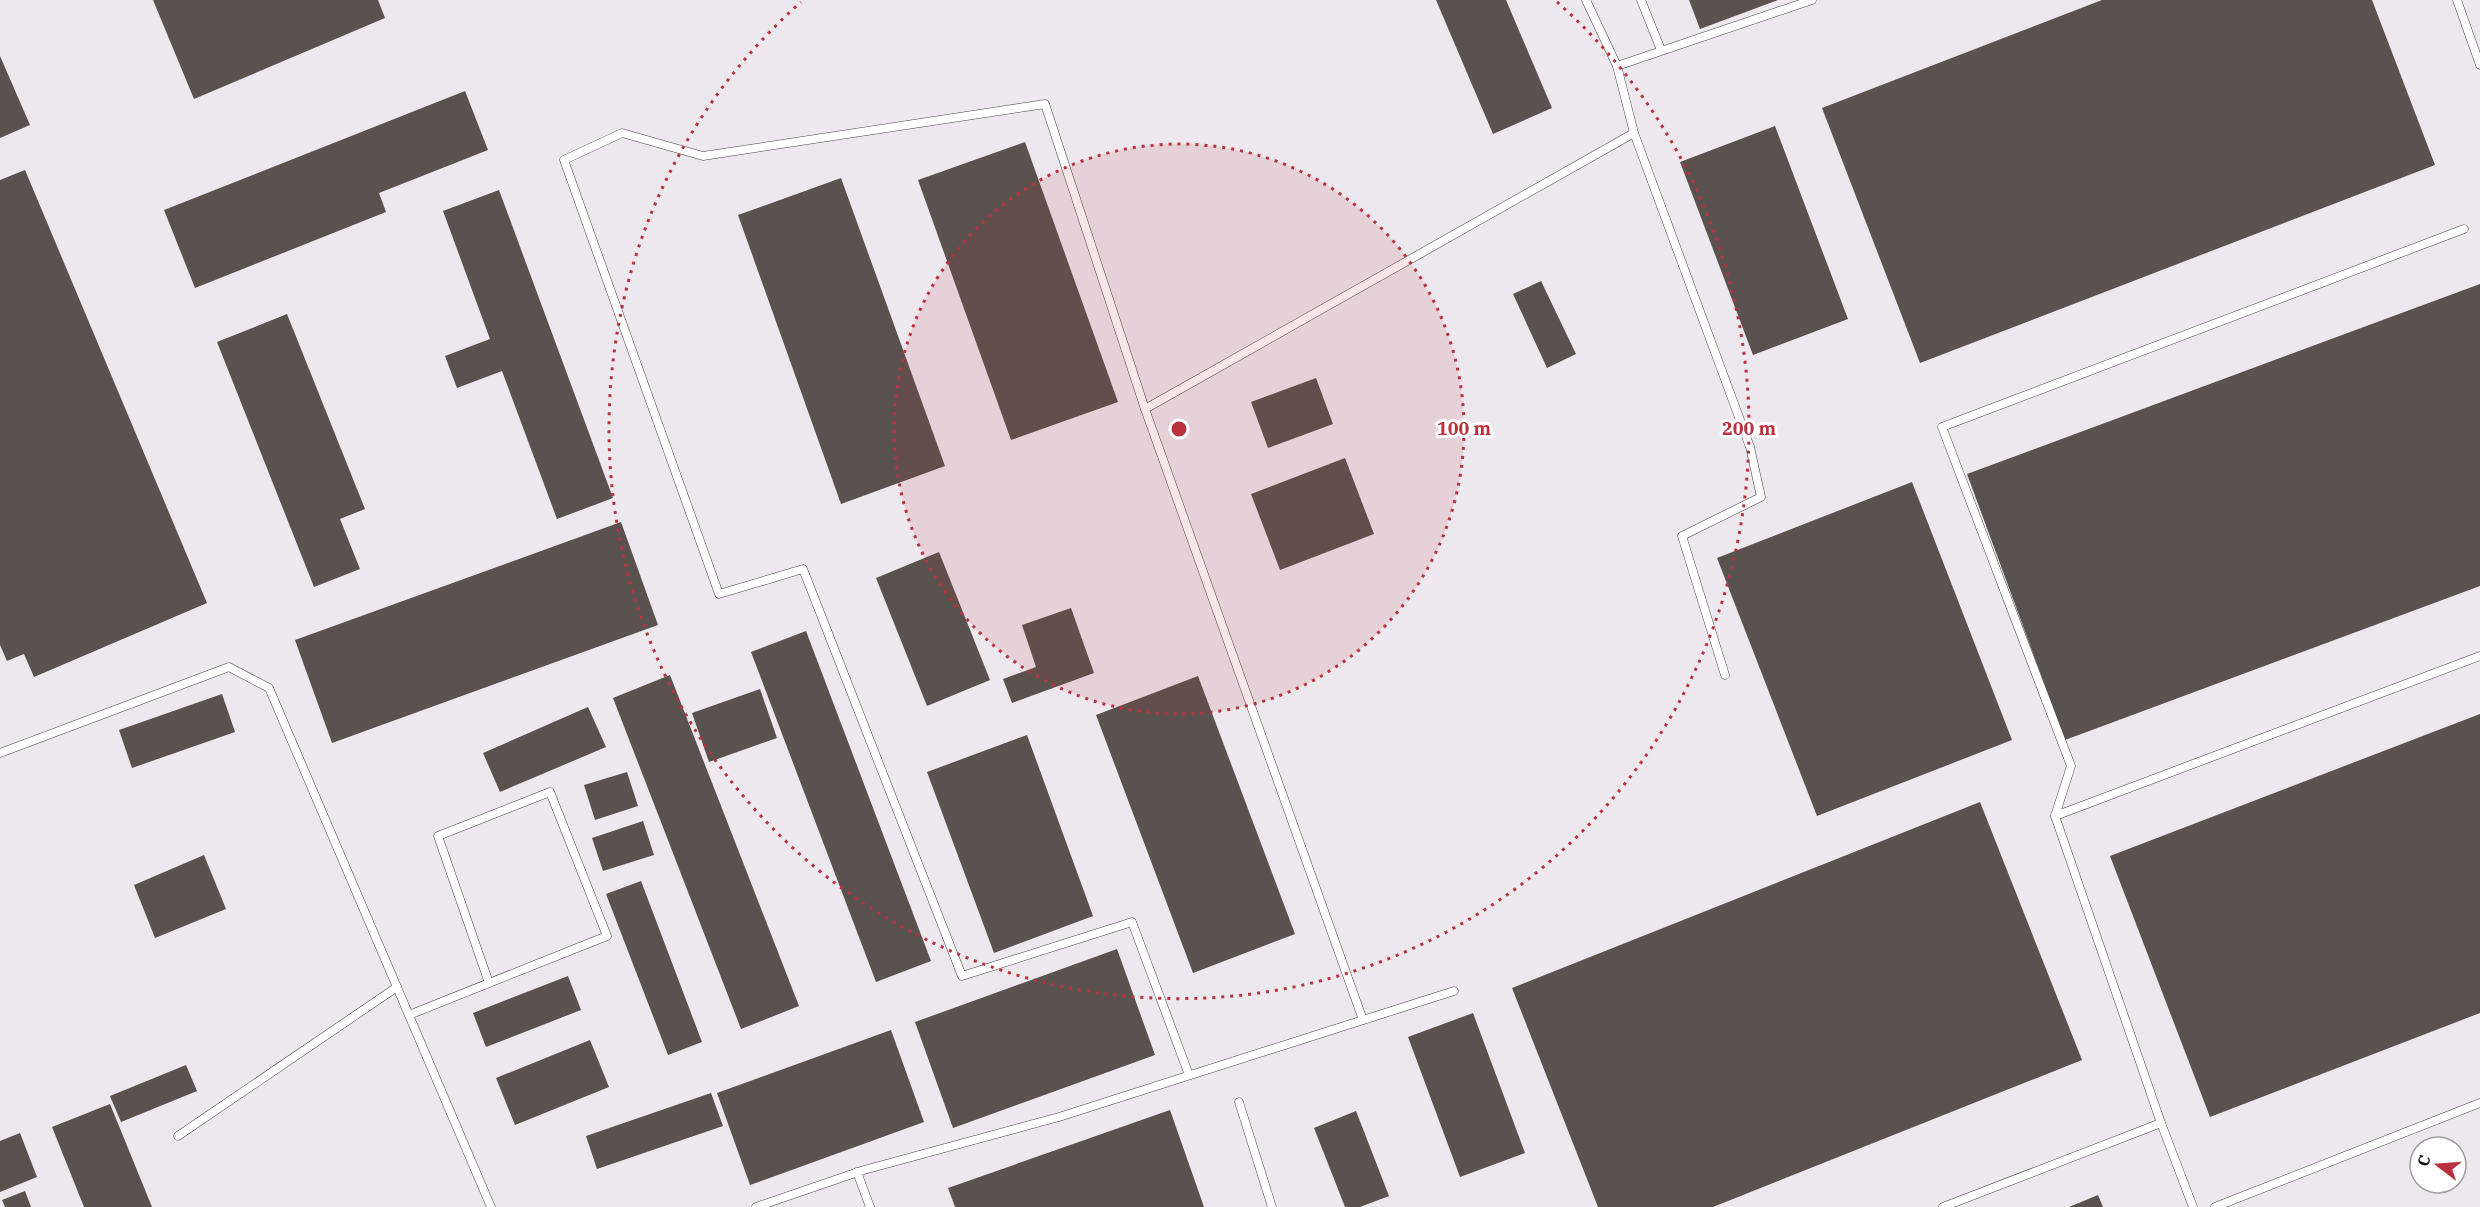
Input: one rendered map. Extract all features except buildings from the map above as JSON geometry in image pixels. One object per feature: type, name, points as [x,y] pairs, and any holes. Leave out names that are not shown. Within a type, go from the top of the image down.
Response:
[{"type":"lane","points":[[1586,0],[1617,66],[1634,133],[1750,447],[1761,497],[1682,536],[1725,675]]},
{"type":"lane","points":[[1641,0],[1661,50]]},
{"type":"lane","points":[[1617,66],[1812,0]]},
{"type":"lane","points":[[2457,0],[2480,65]]},
{"type":"lane","points":[[1190,1075],[1132,922],[962,976],[803,569],[719,594],[564,160],[621,133],[703,156],[1044,104],[1145,409],[1363,1020]]},
{"type":"lane","points":[[1145,409],[1634,133]]},
{"type":"lane","points":[[2193,1207],[2161,1123],[2055,816],[2071,766],[1942,427],[2464,230]]},
{"type":"lane","points":[[2055,816],[2480,656]]},
{"type":"lane","points":[[0,753],[229,667],[269,687],[491,1207]]},
{"type":"lane","points":[[409,1015],[607,936],[550,792],[438,836],[489,983]]},
{"type":"lane","points":[[178,1136],[397,987]]},
{"type":"lane","points":[[756,1207],[857,1172],[1059,1117],[1455,991]]},
{"type":"lane","points":[[1239,1102],[1272,1207]]},
{"type":"lane","points":[[2215,1207],[2480,1103]]},
{"type":"lane","points":[[1943,1207],[2161,1123]]},
{"type":"lane","points":[[857,1172],[870,1207]]},
{"type":"shaded area","points":[[0,0],[2480,0],[2480,1207],[0,1207]]}]
